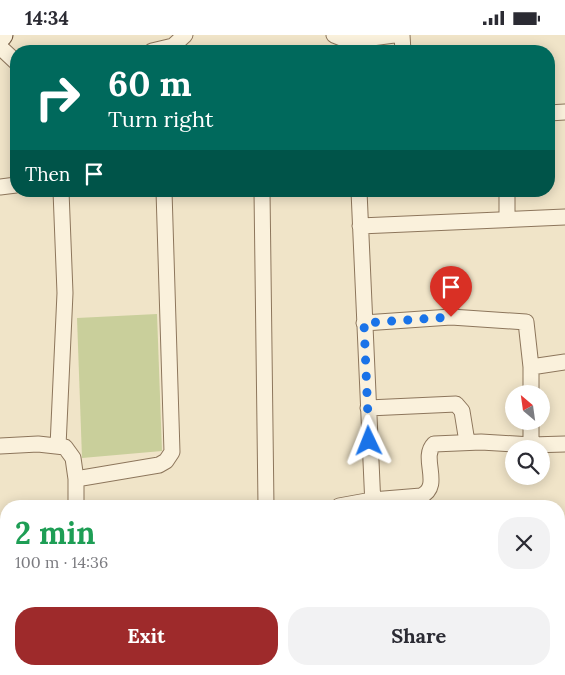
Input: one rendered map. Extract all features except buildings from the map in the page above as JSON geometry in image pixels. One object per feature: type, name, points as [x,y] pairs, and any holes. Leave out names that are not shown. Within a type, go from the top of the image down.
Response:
[{"type":"street","points":[[174,45],[185,35]]},
{"type":"street","points":[[334,35],[349,41],[394,35]]},
{"type":"street","points":[[0,47],[10,56]]},
{"type":"street","points":[[58,445],[65,293],[61,197]]},
{"type":"street","points":[[76,479],[159,465],[166,461],[172,452],[164,197]]},
{"type":"street","points":[[262,197],[266,500]]},
{"type":"street","points":[[359,197],[372,500]]},
{"type":"street","points":[[507,197],[507,219]]},
{"type":"street","points":[[360,226],[565,217]]},
{"type":"street","points":[[364,323],[451,317],[526,322],[531,385]]},
{"type":"street","points":[[530,367],[565,362]]},
{"type":"street","points":[[368,408],[456,404],[462,411],[467,442]]},
{"type":"street","points":[[392,500],[424,495],[431,485],[430,452],[432,445],[467,442],[505,444]]},
{"type":"street","points":[[550,444],[565,444]]},
{"type":"street","points":[[0,446],[58,445],[65,447],[71,453],[76,479],[76,500]]},
{"type":"green space","points":[[157,314],[162,451],[82,458],[77,318]]},
{"type":"route","points":[[369,441],[364,323],[451,317]]}]
